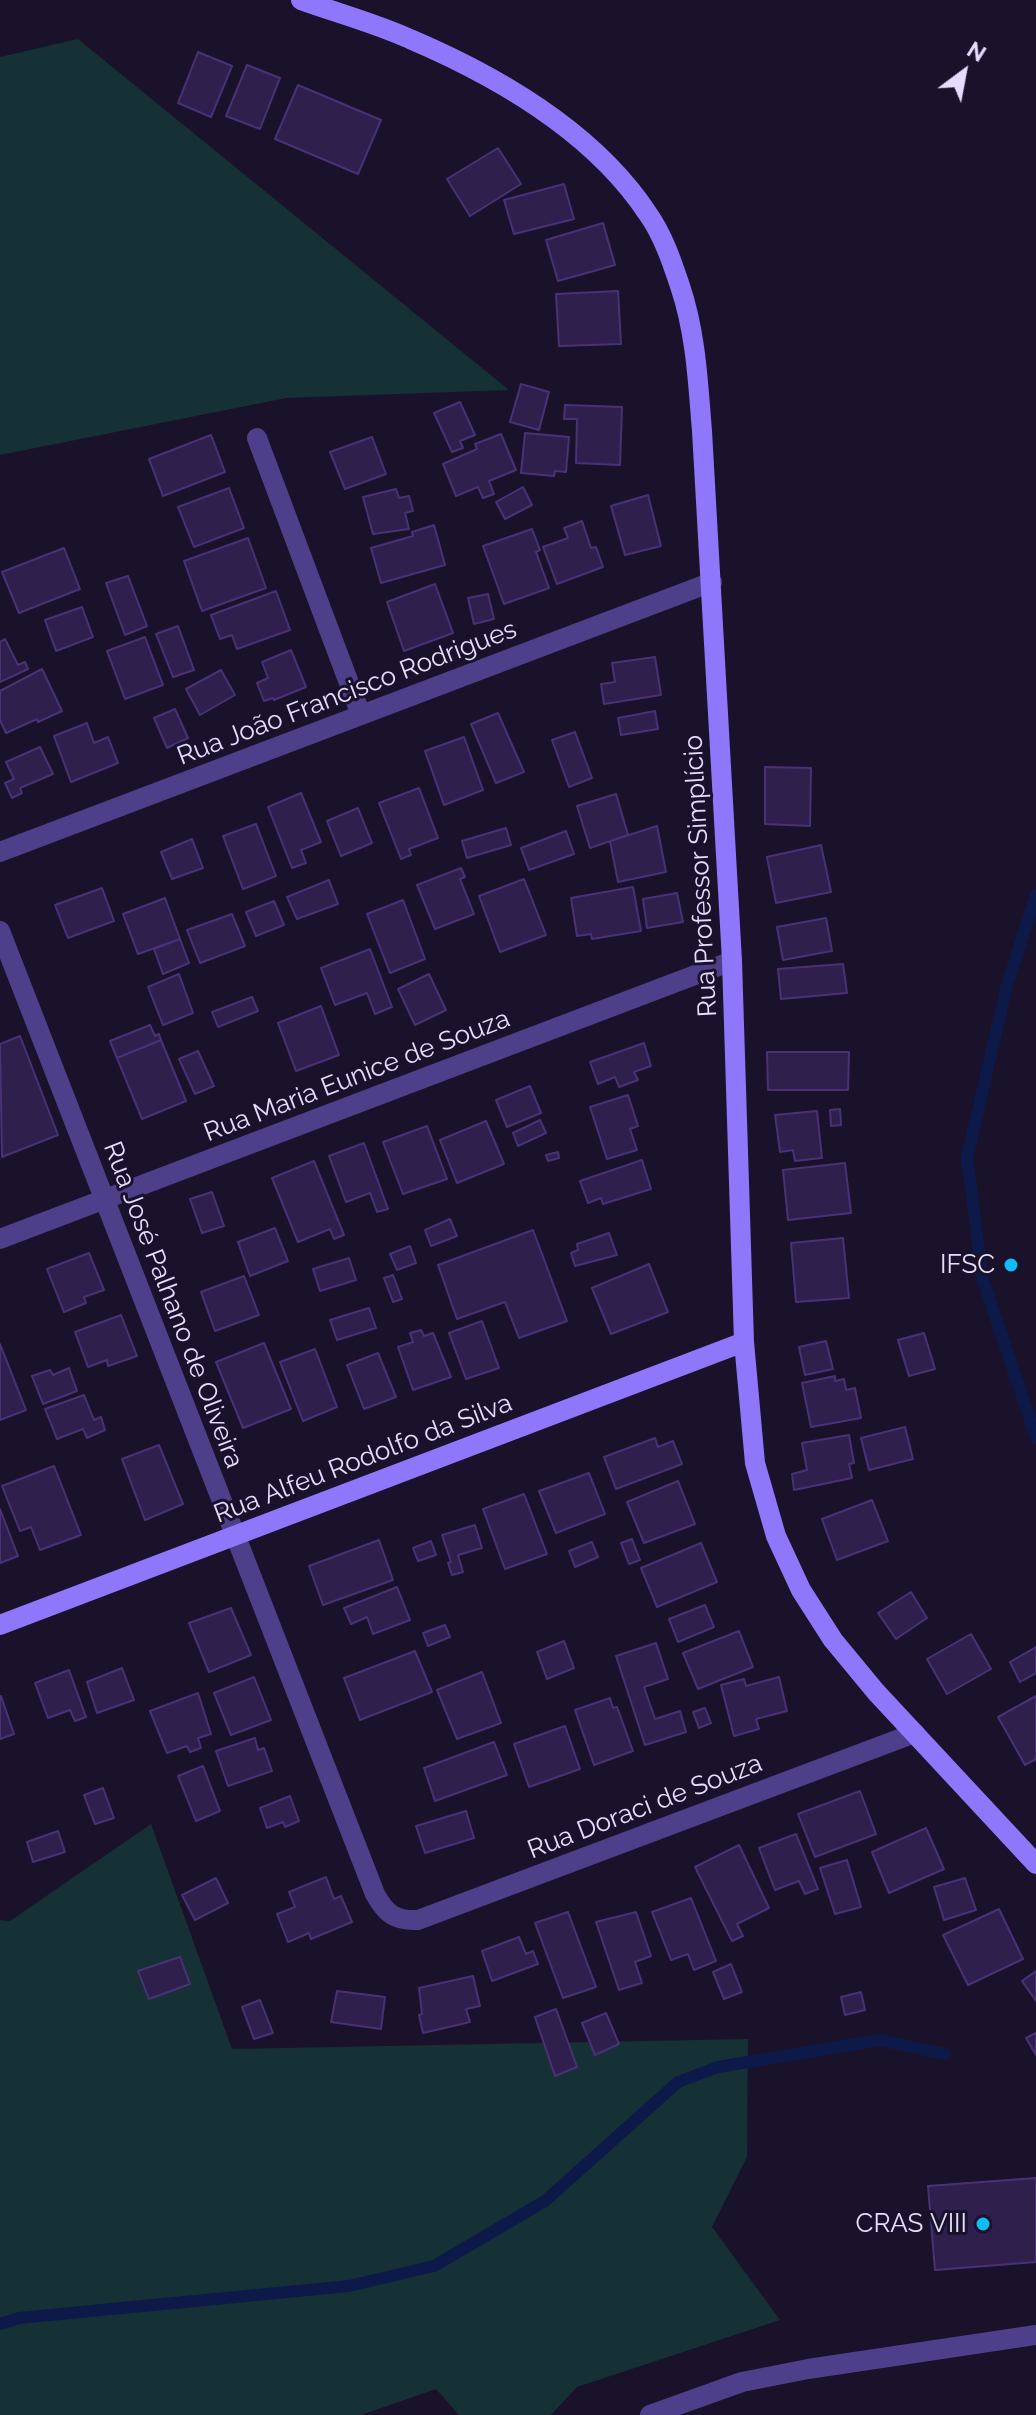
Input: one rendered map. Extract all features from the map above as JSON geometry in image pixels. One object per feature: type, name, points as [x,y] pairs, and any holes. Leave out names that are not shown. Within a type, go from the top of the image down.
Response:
[{"type":"street","name":"Rua Professor Simplício","points":[[301,0],[409,38],[493,80],[580,140],[619,174],[650,216],[681,289],[695,351],[712,582],[732,961],[744,1342],[755,1463],[776,1536],[801,1590],[833,1640],[1036,1864]]},
{"type":"street","points":[[257,438],[361,715]]},
{"type":"street","name":"Rua João Francisco Rodrigues","points":[[0,852],[712,582]]},
{"type":"street","name":"Rua José Palhano de Oliveira","points":[[0,931],[375,1894],[392,1917]]},
{"type":"street","name":"Rua Maria Eunice de Souza","points":[[0,1239],[732,961]]},
{"type":"street","name":"Rua Alfeu Rodolfo da Silva","points":[[0,1625],[744,1342]]},
{"type":"street","name":"Rua Doraci de Souza","points":[[392,1917],[418,1920],[915,1733]]},
{"type":"street","points":[[650,2415],[742,2382],[808,2369],[1036,2335]]},
{"type":"green space","points":[[78,39],[509,390],[286,398],[0,455],[0,57]]},
{"type":"green space","points":[[151,1824],[232,2049],[748,2039],[747,2157],[712,2227],[780,2320],[577,2387],[551,2415],[459,2415],[436,2389],[361,2415],[0,2415],[0,1920],[10,1921]]},
{"type":"building","points":[[198,52],[232,66],[211,117],[178,103]]},
{"type":"building","points":[[247,65],[280,78],[260,129],[226,116]]},
{"type":"building","points":[[298,85],[381,120],[358,174],[275,139]]},
{"type":"building","points":[[498,148],[521,184],[470,216],[447,179]]},
{"type":"building","points":[[564,184],[574,219],[514,234],[504,200]]},
{"type":"building","points":[[603,223],[615,265],[558,281],[546,240]]},
{"type":"building","points":[[618,291],[621,344],[559,346],[556,294]]},
{"type":"building","points":[[521,384],[549,392],[539,430],[510,422]]},
{"type":"building","points":[[460,402],[475,435],[460,441],[463,448],[452,452],[434,413]]},
{"type":"building","points":[[565,405],[622,407],[620,465],[576,463],[577,419],[564,419]]},
{"type":"building","points":[[525,433],[569,437],[566,472],[555,471],[554,476],[521,473]]},
{"type":"building","points":[[501,434],[516,470],[489,481],[494,494],[483,498],[478,487],[456,496],[443,464],[477,449],[475,444]]},
{"type":"building","points":[[211,435],[225,472],[163,496],[149,459]]},
{"type":"building","points":[[372,437],[386,474],[345,489],[330,452]]},
{"type":"building","points":[[523,487],[532,505],[505,519],[496,502]]},
{"type":"building","points":[[229,488],[244,528],[194,547],[178,507]]},
{"type":"building","points":[[396,489],[399,498],[409,496],[413,511],[405,513],[409,529],[373,534],[363,497]]},
{"type":"building","points":[[648,495],[661,546],[625,555],[611,506]]},
{"type":"building","points":[[582,521],[591,548],[596,547],[603,567],[557,584],[543,547],[568,538],[564,528]]},
{"type":"building","points":[[434,525],[445,565],[381,583],[371,548],[413,536],[412,532]]},
{"type":"building","points":[[532,529],[540,550],[536,552],[549,588],[504,604],[483,546]]},
{"type":"building","points":[[248,538],[266,588],[202,611],[184,561]]},
{"type":"building","points":[[64,548],[80,589],[19,613],[2,572]]},
{"type":"building","points":[[128,576],[147,626],[125,635],[106,583]]},
{"type":"building","points":[[435,584],[453,633],[404,651],[387,602]]},
{"type":"building","points":[[276,591],[290,630],[237,649],[232,635],[220,639],[211,615]]},
{"type":"building","points":[[488,594],[494,619],[474,624],[468,598]]},
{"type":"building","points":[[82,607],[93,637],[56,651],[45,620]]},
{"type":"building","points":[[178,626],[194,670],[173,677],[156,634]]},
{"type":"building","points":[[145,637],[163,685],[125,699],[107,651]]},
{"type":"building","points":[[5,639],[18,665],[25,662],[28,669],[0,682],[0,642]]},
{"type":"building","points":[[291,650],[306,687],[264,701],[257,683],[268,678],[262,662]]},
{"type":"building","points":[[655,657],[661,695],[604,704],[601,684],[615,682],[612,663]]},
{"type":"building","points":[[42,669],[62,711],[6,733],[0,720],[0,691]]},
{"type":"building","points":[[221,670],[235,695],[200,715],[186,689]]},
{"type":"building","points":[[175,709],[188,738],[167,748],[154,718]]},
{"type":"building","points":[[655,711],[658,729],[621,735],[618,718]]},
{"type":"building","points":[[498,713],[524,772],[496,783],[471,724]]},
{"type":"building","points":[[87,723],[94,743],[108,737],[118,763],[71,782],[54,736]]},
{"type":"building","points":[[575,732],[592,778],[569,787],[552,740]]},
{"type":"building","points":[[464,737],[483,790],[444,805],[425,751]]},
{"type":"building","points":[[40,747],[53,774],[20,788],[22,793],[12,798],[5,783],[14,779],[6,762]]},
{"type":"building","points":[[765,767],[811,768],[810,826],[765,824]]},
{"type":"building","points":[[419,788],[438,838],[409,849],[411,855],[401,859],[379,803]]},
{"type":"building","points":[[301,793],[321,842],[301,850],[306,863],[292,868],[268,807]]},
{"type":"building","points":[[616,794],[628,835],[590,848],[577,806]]},
{"type":"building","points":[[358,808],[372,843],[341,856],[327,821]]},
{"type":"building","points":[[256,824],[276,876],[243,889],[223,836]]},
{"type":"building","points":[[657,826],[666,872],[618,882],[610,841]]},
{"type":"building","points":[[506,828],[511,845],[467,858],[462,841]]},
{"type":"building","points":[[566,831],[574,854],[529,870],[521,848]]},
{"type":"building","points":[[192,839],[203,868],[172,879],[161,852]]},
{"type":"building","points":[[821,845],[831,892],[776,903],[767,857]]},
{"type":"building","points":[[461,868],[465,877],[460,879],[474,914],[435,929],[417,885]]},
{"type":"building","points":[[524,879],[546,935],[500,952],[479,896]]},
{"type":"building","points":[[329,880],[338,904],[297,919],[287,897]]},
{"type":"building","points":[[633,887],[641,931],[592,939],[591,934],[577,936],[571,898]]},
{"type":"building","points":[[102,888],[114,921],[68,938],[55,905]]},
{"type":"building","points":[[677,893],[683,922],[647,928],[643,899]]},
{"type":"building","points":[[165,898],[180,939],[138,954],[123,914]]},
{"type":"building","points":[[403,900],[425,959],[390,973],[367,914]]},
{"type":"building","points":[[274,901],[284,925],[256,936],[246,912]]},
{"type":"building","points":[[232,914],[245,946],[200,963],[187,930]]},
{"type":"building","points":[[826,918],[832,951],[783,960],[777,927]]},
{"type":"building","points":[[180,939],[189,963],[163,974],[154,949]]},
{"type":"building","points":[[370,949],[392,1007],[375,1014],[367,993],[335,1005],[321,968]]},
{"type":"building","points":[[843,964],[847,993],[781,999],[778,969]]},
{"type":"building","points":[[179,974],[193,1013],[163,1025],[148,987]]},
{"type":"building","points":[[429,974],[446,1010],[415,1025],[398,989]]},
{"type":"building","points":[[252,997],[258,1011],[218,1027],[212,1012]]},
{"type":"building","points":[[321,1006],[339,1055],[296,1071],[278,1023]]},
{"type":"building","points":[[150,1025],[155,1036],[159,1034],[161,1040],[117,1058],[110,1041]]},
{"type":"building","points":[[20,1036],[58,1135],[2,1157],[0,1044]]},
{"type":"building","points":[[161,1040],[186,1101],[142,1119],[117,1058]]},
{"type":"building","points":[[644,1043],[651,1066],[634,1072],[638,1080],[619,1087],[615,1077],[598,1084],[590,1062]]},
{"type":"building","points":[[198,1051],[214,1086],[195,1094],[179,1059]]},
{"type":"building","points":[[767,1052],[849,1052],[848,1090],[768,1090]]},
{"type":"building","points":[[530,1086],[541,1113],[507,1127],[496,1100]]},
{"type":"building","points":[[628,1095],[638,1126],[630,1129],[637,1150],[607,1159],[590,1107]]},
{"type":"building","points":[[840,1109],[841,1125],[831,1126],[830,1110]]},
{"type":"building","points":[[817,1111],[822,1158],[795,1161],[793,1150],[780,1152],[775,1115]]},
{"type":"building","points":[[540,1120],[546,1133],[518,1146],[513,1133]]},
{"type":"building","points":[[486,1121],[504,1164],[457,1183],[440,1140]]},
{"type":"building","points":[[427,1126],[447,1179],[403,1194],[383,1142]]},
{"type":"building","points":[[364,1143],[388,1209],[377,1212],[370,1193],[346,1202],[329,1156]]},
{"type":"building","points":[[558,1152],[559,1158],[548,1161],[546,1155]]},
{"type":"building","points":[[642,1160],[651,1189],[603,1204],[601,1198],[588,1203],[580,1181]]},
{"type":"building","points":[[314,1161],[344,1235],[334,1239],[330,1229],[298,1242],[272,1178]]},
{"type":"building","points":[[845,1163],[851,1213],[788,1220],[783,1170]]},
{"type":"building","points":[[212,1192],[224,1226],[202,1233],[190,1199]]},
{"type":"building","points":[[450,1219],[457,1236],[431,1246],[425,1230]]},
{"type":"building","points":[[275,1228],[288,1261],[250,1276],[238,1242]]},
{"type":"building","points":[[533,1230],[567,1321],[519,1338],[505,1302],[457,1319],[438,1265]]},
{"type":"building","points":[[609,1233],[617,1255],[575,1266],[571,1253],[578,1250],[577,1244]]},
{"type":"building","points":[[843,1238],[849,1298],[796,1302],[791,1243]]},
{"type":"building","points":[[410,1246],[416,1263],[397,1270],[390,1254]]},
{"type":"building","points":[[89,1253],[104,1290],[84,1297],[86,1303],[64,1312],[47,1269]]},
{"type":"building","points":[[349,1258],[356,1280],[320,1291],[313,1269]]},
{"type":"building","points":[[649,1264],[668,1312],[611,1334],[592,1288]]},
{"type":"building","points":[[393,1275],[402,1299],[393,1302],[384,1278]]},
{"type":"building","points":[[244,1276],[259,1315],[215,1331],[201,1292]]},
{"type":"building","points":[[369,1308],[376,1328],[337,1340],[330,1320]]},
{"type":"building","points":[[121,1315],[137,1356],[108,1366],[107,1360],[88,1367],[75,1332]]},
{"type":"building","points":[[482,1321],[499,1368],[466,1379],[449,1333]]},
{"type":"building","points":[[421,1330],[424,1336],[433,1333],[451,1377],[413,1390],[398,1347],[413,1342],[410,1333]]},
{"type":"building","points":[[924,1333],[935,1369],[909,1376],[898,1340]]},
{"type":"building","points":[[826,1341],[833,1369],[805,1375],[799,1347]]},
{"type":"building","points":[[264,1343],[291,1409],[243,1428],[216,1362]]},
{"type":"building","points":[[0,1344],[26,1410],[0,1420]]},
{"type":"building","points":[[315,1349],[337,1407],[303,1421],[280,1362]]},
{"type":"building","points":[[378,1353],[396,1397],[364,1409],[347,1365]]},
{"type":"building","points":[[69,1368],[77,1391],[43,1404],[32,1376],[50,1370],[53,1375]]},
{"type":"building","points":[[835,1376],[835,1381],[844,1379],[846,1390],[855,1388],[861,1418],[811,1427],[802,1383]]},
{"type":"building","points":[[84,1395],[94,1420],[101,1417],[105,1430],[87,1438],[83,1429],[57,1439],[45,1409]]},
{"type":"building","points":[[905,1427],[913,1459],[869,1470],[861,1438]]},
{"type":"building","points":[[849,1435],[854,1463],[849,1464],[852,1478],[794,1490],[792,1474],[807,1470],[802,1443]]},
{"type":"building","points":[[655,1438],[658,1447],[673,1441],[682,1464],[616,1489],[604,1457]]},
{"type":"building","points":[[159,1445],[183,1504],[145,1520],[122,1459]]},
{"type":"building","points":[[54,1466],[81,1535],[40,1550],[31,1527],[20,1531],[2,1486]]},
{"type":"building","points":[[589,1473],[605,1514],[556,1533],[539,1491]]},
{"type":"building","points":[[678,1481],[695,1524],[644,1543],[627,1502]]},
{"type":"building","points":[[524,1494],[547,1554],[505,1569],[483,1509]]},
{"type":"building","points":[[872,1500],[888,1541],[837,1560],[822,1519]]},
{"type":"building","points":[[0,1509],[18,1556],[0,1563]]},
{"type":"building","points":[[475,1525],[482,1548],[458,1555],[463,1572],[452,1575],[442,1535]]},
{"type":"building","points":[[632,1539],[640,1560],[629,1564],[621,1543]]},
{"type":"building","points":[[379,1540],[393,1580],[323,1605],[309,1566]]},
{"type":"building","points":[[431,1541],[436,1555],[418,1561],[413,1548]]},
{"type":"building","points":[[592,1542],[598,1557],[575,1567],[569,1551]]},
{"type":"building","points":[[701,1543],[717,1582],[657,1607],[641,1568]]},
{"type":"building","points":[[397,1587],[410,1620],[373,1634],[367,1617],[351,1624],[344,1608]]},
{"type":"building","points":[[911,1592],[927,1618],[896,1639],[878,1613]]},
{"type":"building","points":[[705,1605],[714,1627],[678,1642],[669,1619]]},
{"type":"building","points":[[231,1608],[251,1655],[209,1672],[189,1623]]},
{"type":"building","points":[[445,1625],[450,1637],[428,1646],[423,1633]]},
{"type":"building","points":[[739,1631],[753,1667],[698,1689],[683,1653]]},
{"type":"building","points":[[971,1634],[991,1669],[947,1694],[927,1659]]},
{"type":"building","points":[[564,1641],[574,1668],[547,1679],[537,1652]]},
{"type":"building","points":[[656,1643],[668,1679],[644,1687],[655,1719],[680,1711],[686,1732],[645,1745],[616,1656]]},
{"type":"building","points":[[1036,1647],[1036,1673],[1020,1682],[1010,1662]]},
{"type":"building","points":[[415,1651],[432,1692],[360,1720],[344,1678]]},
{"type":"building","points":[[122,1668],[134,1700],[97,1713],[87,1682]]},
{"type":"building","points":[[69,1670],[86,1717],[75,1721],[70,1710],[48,1718],[35,1683]]},
{"type":"building","points":[[482,1672],[501,1723],[457,1739],[437,1690]]},
{"type":"building","points":[[254,1677],[271,1720],[231,1735],[214,1693]]},
{"type":"building","points":[[779,1677],[787,1711],[756,1719],[759,1729],[734,1736],[721,1685],[744,1679],[746,1686]]},
{"type":"building","points":[[198,1693],[211,1734],[198,1738],[201,1748],[190,1752],[187,1746],[167,1753],[150,1711]]},
{"type":"building","points":[[1036,1696],[1036,1759],[1025,1765],[998,1717]]},
{"type":"building","points":[[0,1697],[14,1734],[0,1739]]},
{"type":"building","points":[[610,1698],[613,1708],[617,1707],[633,1751],[594,1765],[575,1710]]},
{"type":"building","points":[[705,1708],[711,1723],[699,1728],[693,1712]]},
{"type":"building","points":[[565,1726],[580,1769],[529,1787],[514,1744]]},
{"type":"building","points":[[255,1738],[258,1750],[264,1748],[272,1771],[228,1786],[216,1751]]},
{"type":"building","points":[[494,1742],[507,1775],[435,1801],[424,1768]]},
{"type":"building","points":[[203,1766],[220,1811],[196,1821],[178,1776]]},
{"type":"building","points":[[103,1788],[114,1818],[95,1824],[84,1795]]},
{"type":"building","points":[[860,1791],[876,1834],[815,1857],[798,1814]]},
{"type":"building","points":[[290,1796],[299,1821],[285,1827],[283,1822],[267,1828],[260,1808]]},
{"type":"building","points":[[466,1811],[474,1838],[425,1853],[416,1826]]},
{"type":"building","points":[[926,1828],[944,1869],[889,1893],[872,1852]]},
{"type":"building","points":[[58,1831],[65,1852],[33,1862],[27,1842]]},
{"type":"building","points":[[796,1834],[818,1889],[805,1894],[799,1881],[775,1890],[759,1848]]},
{"type":"building","points":[[739,1845],[769,1908],[737,1924],[743,1936],[732,1941],[695,1867]]},
{"type":"building","points":[[847,1860],[861,1907],[835,1914],[820,1868]]},
{"type":"building","points":[[326,1877],[334,1899],[341,1896],[352,1922],[311,1939],[309,1933],[288,1942],[277,1914],[295,1907],[289,1892]]},
{"type":"building","points":[[216,1878],[228,1903],[195,1920],[182,1895]]},
{"type":"building","points":[[965,1878],[976,1910],[944,1920],[934,1887]]},
{"type":"building","points":[[691,1898],[716,1961],[694,1970],[688,1954],[671,1960],[652,1912]]},
{"type":"building","points":[[999,1909],[1023,1959],[968,1985],[943,1935]]},
{"type":"building","points":[[568,1912],[596,1987],[563,1998],[535,1923]]},
{"type":"building","points":[[636,1912],[651,1956],[635,1962],[642,1983],[619,1990],[596,1922]]},
{"type":"building","points":[[519,1937],[526,1954],[533,1951],[538,1964],[492,1981],[482,1951]]},
{"type":"building","points":[[180,1957],[190,1984],[149,1999],[138,1971]]},
{"type":"building","points":[[731,1964],[742,1992],[724,1999],[713,1972]]},
{"type":"building","points":[[1036,1971],[1036,2001],[1022,1981]]},
{"type":"building","points":[[473,1976],[480,2006],[466,2009],[470,2022],[423,2033],[419,1988]]},
{"type":"building","points":[[337,1991],[385,1997],[381,2029],[331,2022]]},
{"type":"building","points":[[861,1992],[865,2010],[845,2015],[841,1997]]},
{"type":"building","points":[[260,2000],[273,2033],[254,2039],[242,2007]]},
{"type":"building","points":[[556,2009],[577,2067],[555,2076],[535,2017]]},
{"type":"building","points":[[606,2013],[619,2044],[595,2055],[582,2023]]},
{"type":"building","points":[[1036,2033],[1036,2055],[1026,2038]]},
{"type":"building","name":"CRAS VIII","points":[[1036,2178],[1036,2262],[935,2270],[928,2186]]},
{"type":"waterway","points":[[1036,895],[1007,985],[967,1158],[983,1280],[1036,1438]]},
{"type":"waterway","points":[[0,2324],[19,2318],[349,2286],[434,2266],[545,2201],[678,2082],[718,2067],[879,2040],[945,2054]]},
{"type":"place","name":"IFSC","points":[[1011,1265]]},
{"type":"place","name":"CRAS VIII","points":[[983,2224]]}]
